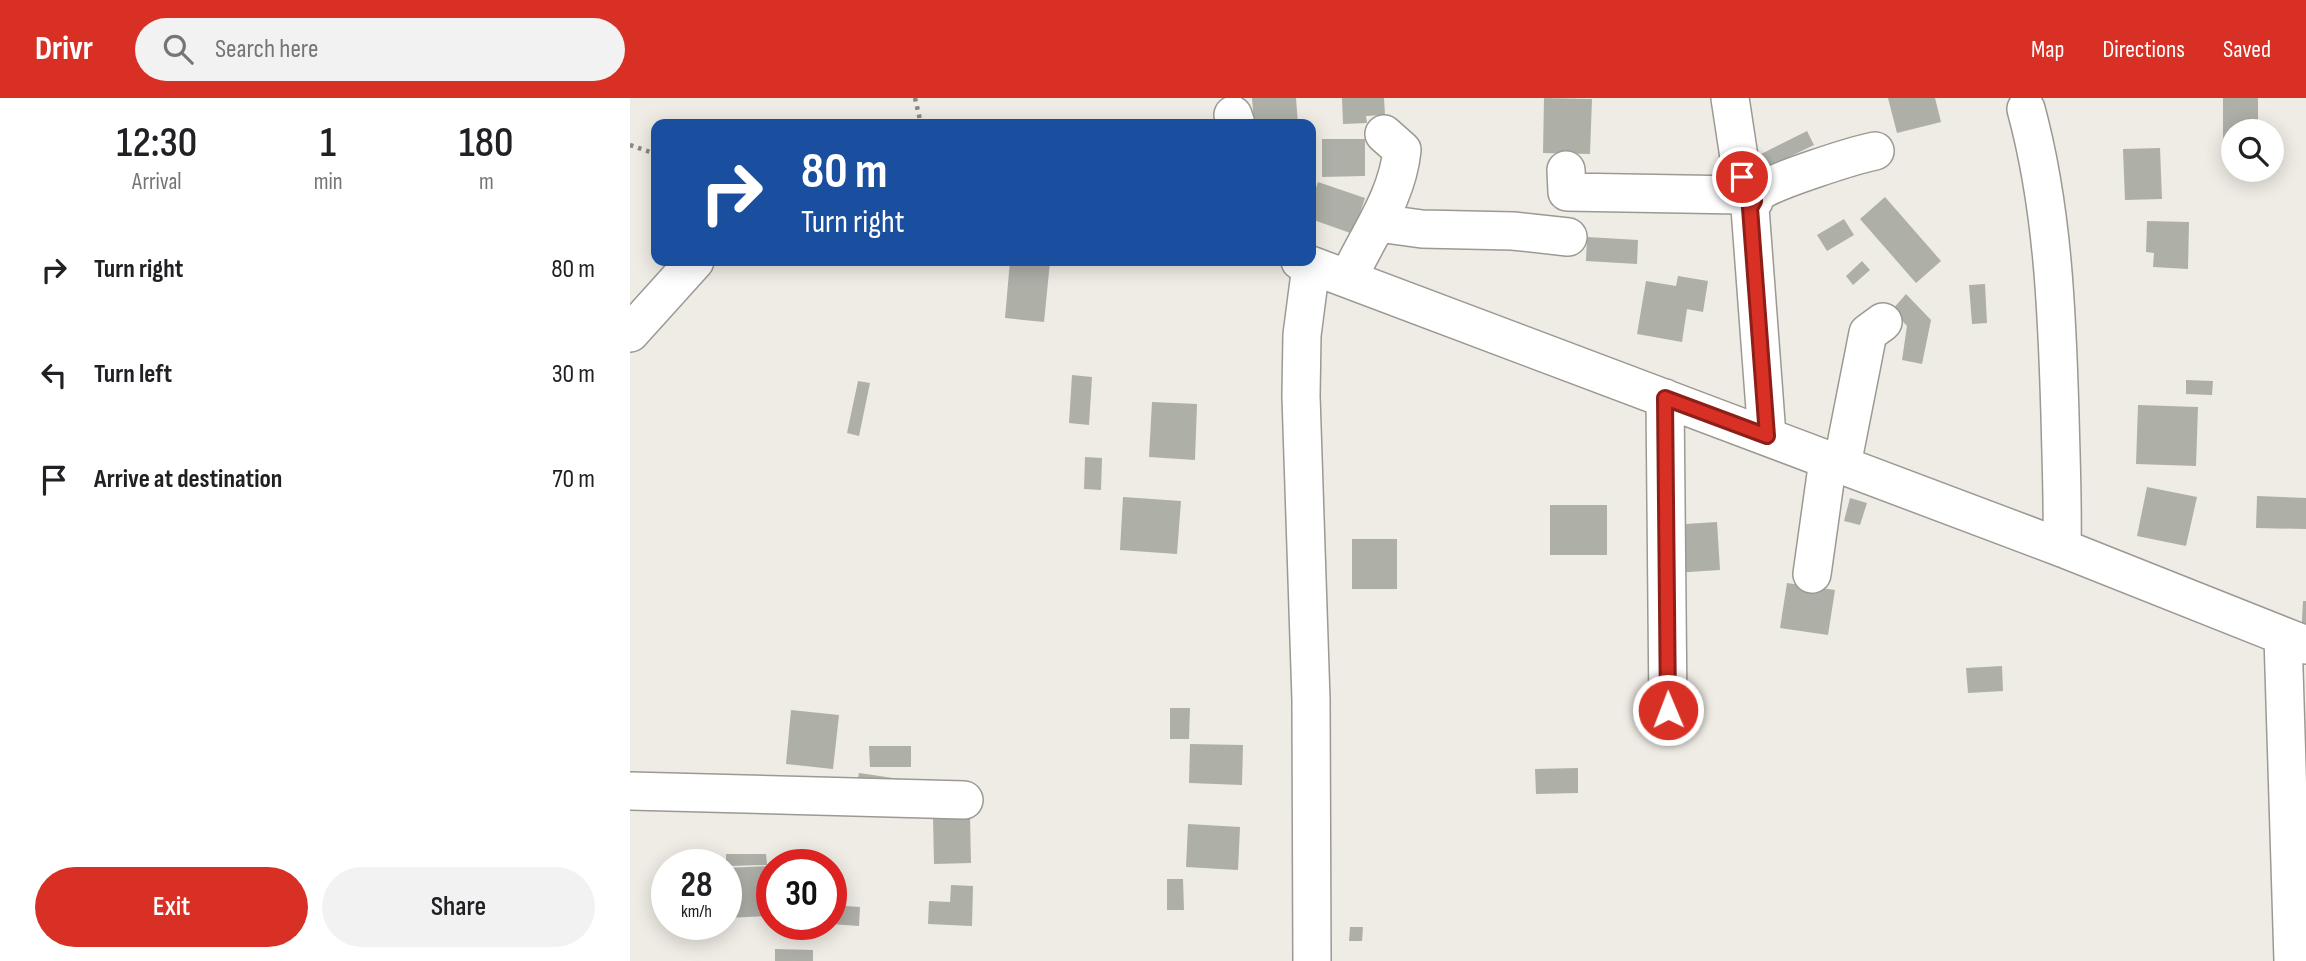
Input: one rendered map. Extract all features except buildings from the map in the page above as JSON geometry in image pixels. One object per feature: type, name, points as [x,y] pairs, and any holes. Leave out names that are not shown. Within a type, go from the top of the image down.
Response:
[{"type":"street","points":[[1730,98],[1742,177],[1754,201]]},
{"type":"street","points":[[2026,109],[2035,141],[2050,246],[2058,351],[2062,548]]},
{"type":"street","points":[[1348,279],[1393,192],[1402,150],[1384,134]]},
{"type":"street","points":[[1767,436],[1750,208],[1758,194],[1777,184],[1875,151]]},
{"type":"street","points":[[1566,170],[1567,192],[1740,195],[1754,201]]},
{"type":"street","points":[[1378,223],[1422,229],[1513,231],[1568,237]]},
{"type":"street","points":[[630,333],[690,266]]},
{"type":"street","points":[[1305,266],[1301,396],[1311,700],[1312,961]]},
{"type":"street","points":[[1313,266],[2062,548],[2294,641],[2294,961]]},
{"type":"street","points":[[1812,574],[1835,462],[1868,333],[1883,322]]},
{"type":"street","points":[[1665,398],[1668,710]]},
{"type":"street","points":[[630,791],[964,800]]},
{"type":"path","points":[[915,98],[920,119]]},
{"type":"path","points":[[630,145],[651,152]]},
{"type":"route","points":[[1668,710],[1665,398],[1767,436],[1750,208],[1754,201],[1742,177]]}]
